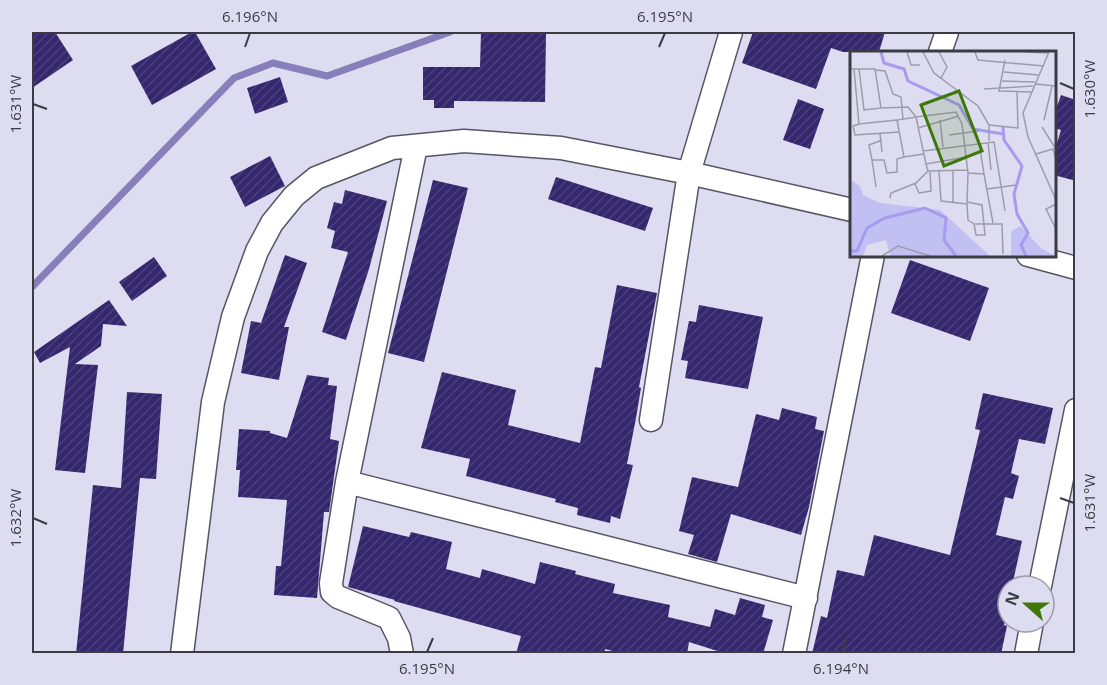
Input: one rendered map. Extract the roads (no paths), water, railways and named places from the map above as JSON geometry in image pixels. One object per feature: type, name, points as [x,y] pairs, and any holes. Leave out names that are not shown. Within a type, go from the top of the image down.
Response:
[{"type":"street","points":[[651,420],[689,173],[731,32]]},
{"type":"street","points":[[939,51],[947,32]]},
{"type":"street","points":[[182,654],[213,402],[233,316],[257,251],[272,223],[294,196],[316,178],[392,148],[464,141],[561,148],[689,173],[850,210]]},
{"type":"street","points":[[402,654],[399,638],[389,618],[338,597],[332,592],[331,583],[347,482],[416,146]]},
{"type":"street","points":[[794,654],[873,256]]},
{"type":"street","points":[[1032,256],[1076,267]]},
{"type":"street","points":[[1042,574],[1076,410]]},
{"type":"street","points":[[347,482],[806,598]]},
{"type":"street","points":[[1026,654],[1030,634]]},
{"type":"waterway","points":[[32,287],[234,78],[273,63],[327,76],[450,32]]}]
